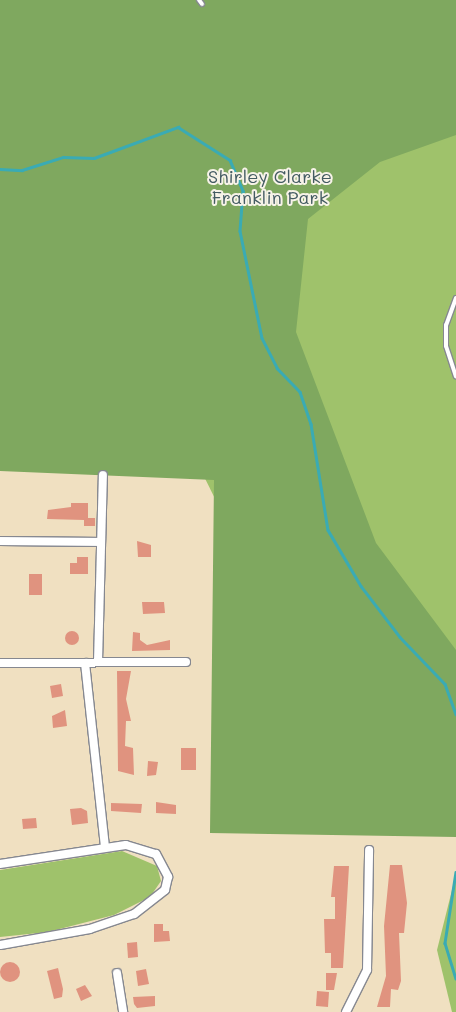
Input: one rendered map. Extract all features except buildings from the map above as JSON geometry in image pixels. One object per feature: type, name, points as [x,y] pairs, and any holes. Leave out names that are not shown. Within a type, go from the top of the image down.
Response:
[{"type":"street","points":[[98,662],[103,475]]},
{"type":"street","points":[[0,540],[102,542]]},
{"type":"street","points":[[0,663],[186,662]]},
{"type":"street","points":[[85,663],[104,846]]},
{"type":"street","points":[[0,864],[104,846],[143,847],[156,854],[168,877],[165,890],[153,902],[111,923],[0,945]]},
{"type":"street","points":[[346,1012],[367,970],[369,850]]},
{"type":"street","points":[[117,973],[122,1012]]},
{"type":"lane","points":[[456,298],[446,326],[446,346],[456,376]]},
{"type":"green space","name":"Shirley Clarke Franklin Park","points":[[0,0],[456,0],[456,837],[296,662],[0,65]]},
{"type":"green space","name":"Shirley Clarke Franklin Park","points":[[0,0],[456,0],[456,135],[380,162],[308,219],[296,332],[376,543],[456,650],[456,837],[210,833],[214,480],[0,471]]},
{"type":"green space","points":[[122,851],[157,866],[161,881],[150,897],[114,915],[48,932],[0,937],[0,870]]},
{"type":"green space","points":[[456,874],[456,1012],[452,1012],[437,950]]},
{"type":"waterway","points":[[0,169],[22,170],[63,157],[94,158],[178,127],[230,160],[243,191],[240,231],[262,338],[277,368],[300,392],[311,424],[328,530],[361,586],[400,637],[445,684],[456,714]]},
{"type":"waterway","points":[[456,872],[445,943],[456,978]]}]
